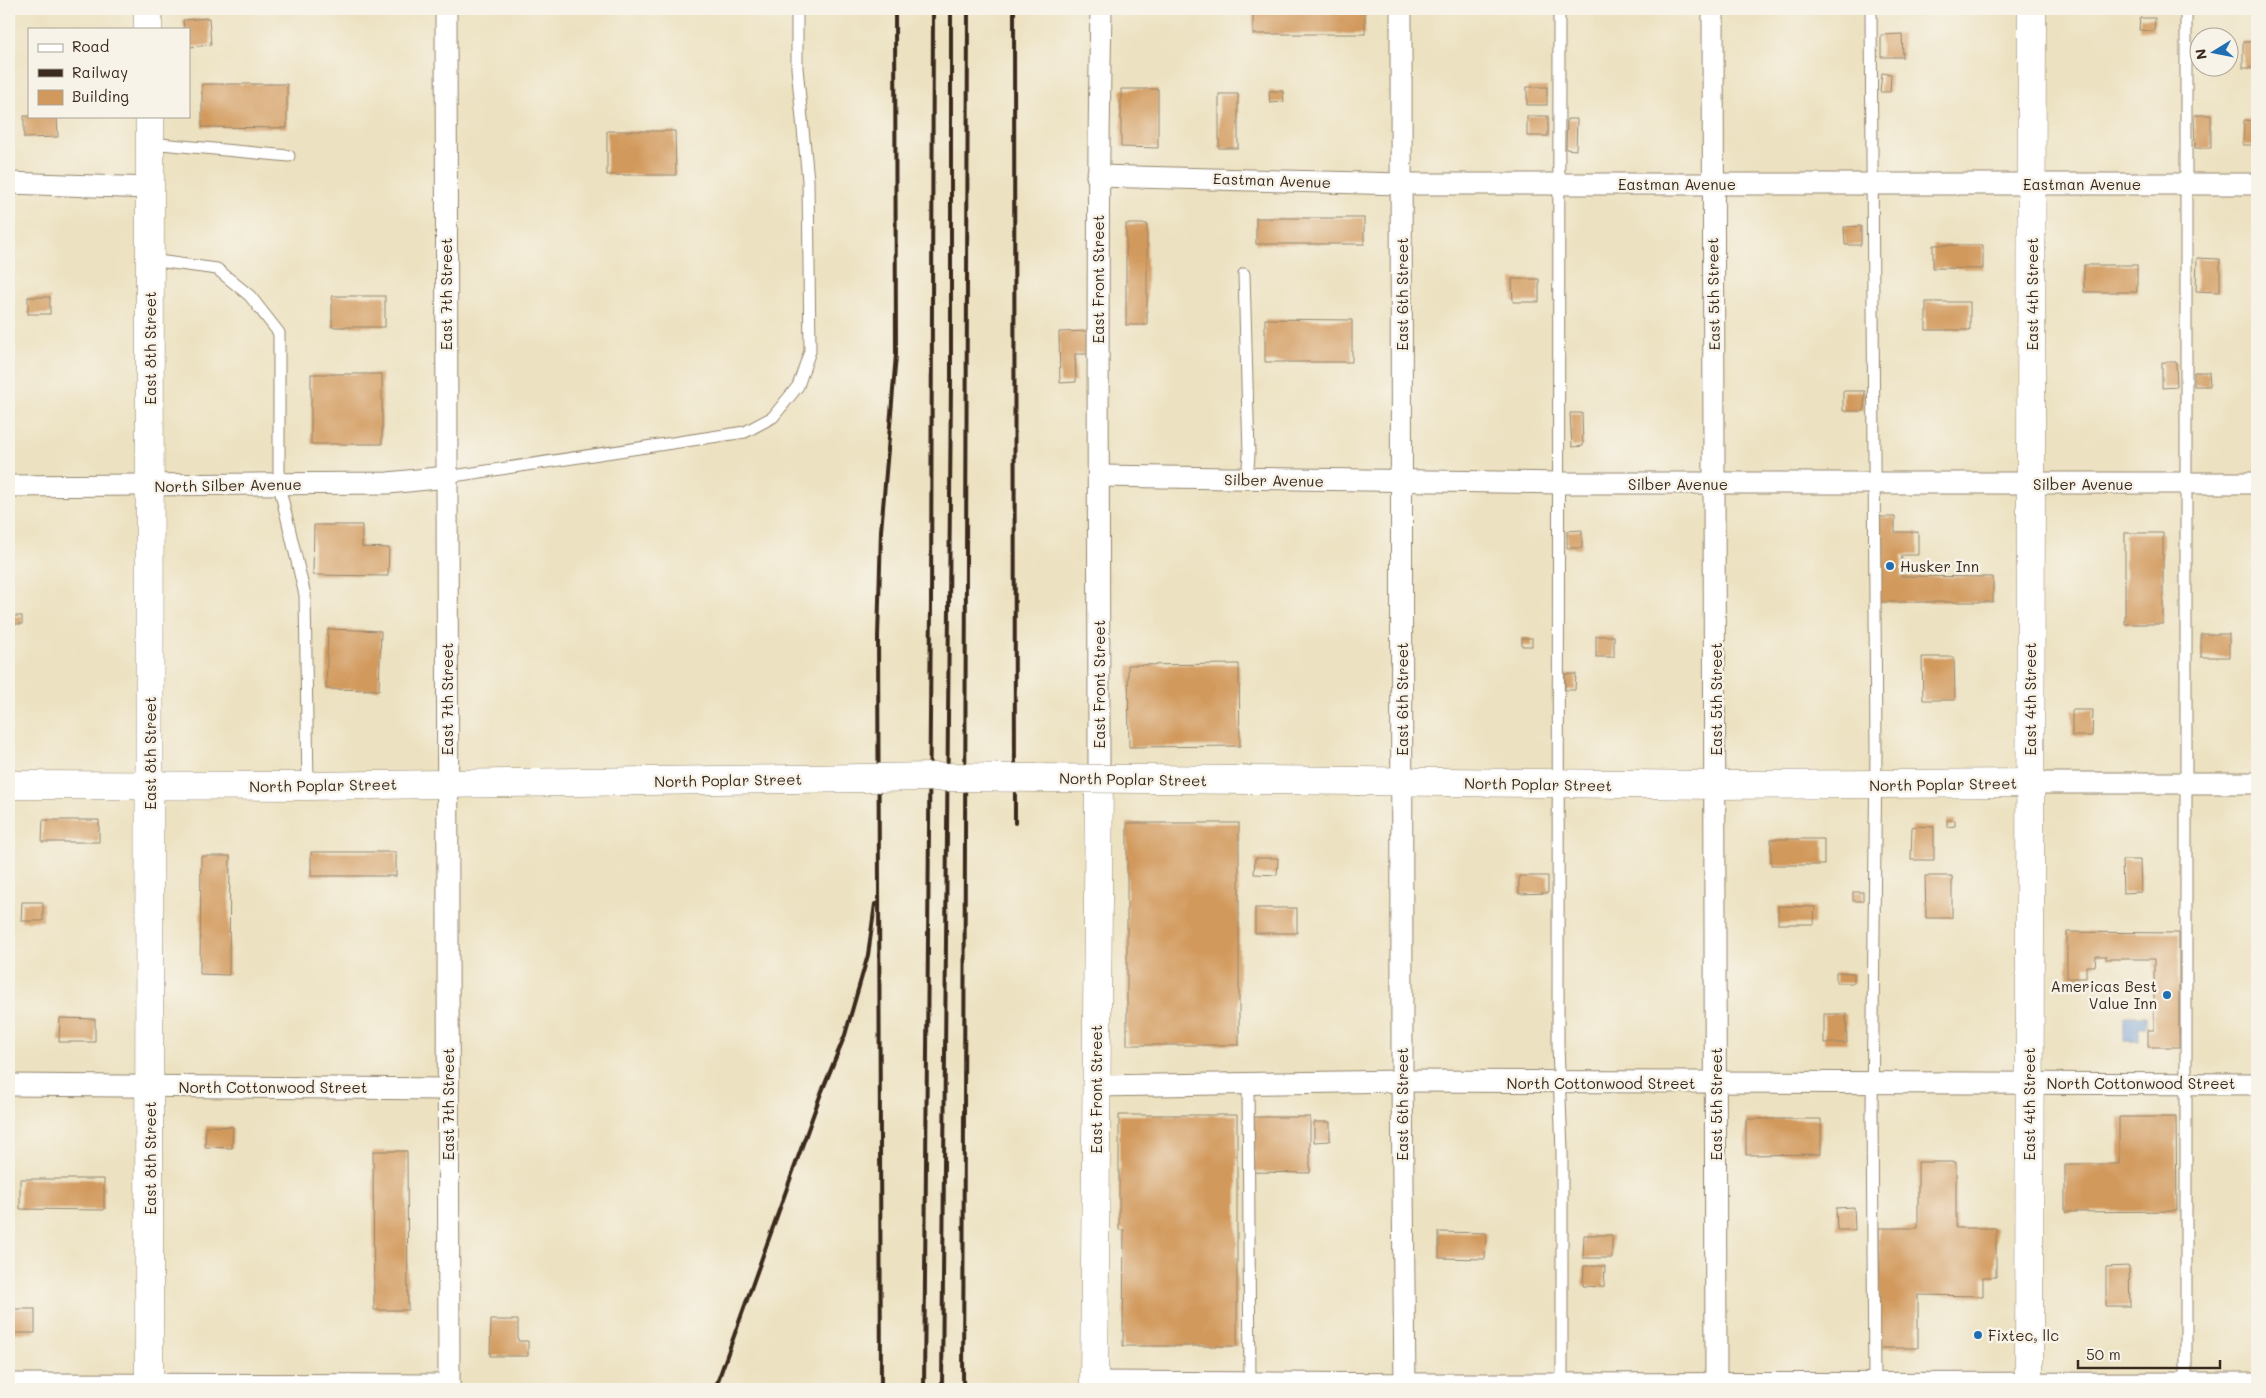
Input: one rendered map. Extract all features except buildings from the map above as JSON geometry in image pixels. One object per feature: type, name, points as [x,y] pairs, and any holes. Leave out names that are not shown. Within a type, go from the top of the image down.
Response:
[{"type":"main road","points":[[148,9],[148,28]]},
{"type":"main road","name":"East 4th Street","points":[[2029,1386],[2032,9]]},
{"type":"main road","name":"East 8th Street","points":[[148,1387],[150,1086],[150,118]]},
{"type":"main road","name":"East Front Street","points":[[1094,1385],[1098,776]]},
{"type":"main road","name":"North Poplar Street","points":[[9,785],[308,786],[937,777],[1716,785],[2030,783]]},
{"type":"street","name":"East 7th Street","points":[[446,9],[449,1387]]},
{"type":"street","name":"East Front Street","points":[[1098,776],[1100,476],[1098,176],[1101,9]]},
{"type":"street","name":"East 6th Street","points":[[1401,9],[1403,482],[1402,1081],[1405,1387]]},
{"type":"street","name":"East 5th Street","points":[[1713,9],[1716,1386]]},
{"type":"street","name":"Eastman Avenue","points":[[1098,176],[1402,184],[2257,184]]},
{"type":"street","points":[[9,183],[150,188]]},
{"type":"street","name":"Silber Avenue","points":[[1100,476],[1403,482],[1715,484],[2257,483]]},
{"type":"street","name":"North Silber Avenue","points":[[9,486],[388,483],[447,477]]},
{"type":"street","name":"North Poplar Street","points":[[2030,783],[2257,783]]},
{"type":"street","name":"North Cottonwood Street","points":[[1096,1086],[1402,1081],[2257,1084]]},
{"type":"street","name":"North Cottonwood Street","points":[[9,1085],[447,1088]]},
{"type":"street","points":[[1094,1385],[1562,1387],[1874,1382],[2029,1386],[2186,1386],[2257,1383]]},
{"type":"street","points":[[9,1384],[148,1387],[449,1387]]},
{"type":"lane","points":[[447,477],[744,432],[773,416],[798,386],[810,351],[811,302],[808,180],[797,68],[797,9]]},
{"type":"lane","points":[[1559,9],[1559,1083],[1562,1152],[1562,1387]]},
{"type":"lane","points":[[1871,9],[1876,785],[1872,1084],[1874,1382]]},
{"type":"lane","points":[[2186,9],[2186,1386]]},
{"type":"lane","points":[[150,143],[289,156]]},
{"type":"lane","points":[[150,260],[217,269],[250,296],[279,333],[279,485],[305,595],[308,786]]},
{"type":"lane","points":[[1244,274],[1248,479]]},
{"type":"lane","points":[[1248,1083],[1250,1386]]},
{"type":"water","points":[[2124,1016],[2146,1016],[2146,1027],[2139,1027],[2139,1041],[2124,1041]]},
{"type":"railway","points":[[881,1389],[878,637],[881,531],[896,355],[895,9]]},
{"type":"railway","points":[[924,1389],[931,605],[933,9]]},
{"type":"railway","points":[[942,1389],[951,385],[951,9]]},
{"type":"railway","points":[[963,1389],[968,9]]},
{"type":"railway","points":[[1014,9],[1015,823]]},
{"type":"railway","points":[[715,1389],[820,1096],[845,1035],[868,955],[875,904]]},
{"type":"place","name":"Husker Inn","points":[[1890,566]]},
{"type":"place","name":"Americas Best Value Inn","points":[[2167,995]]},
{"type":"place","name":"Fixtec, llc","points":[[1978,1335]]}]
